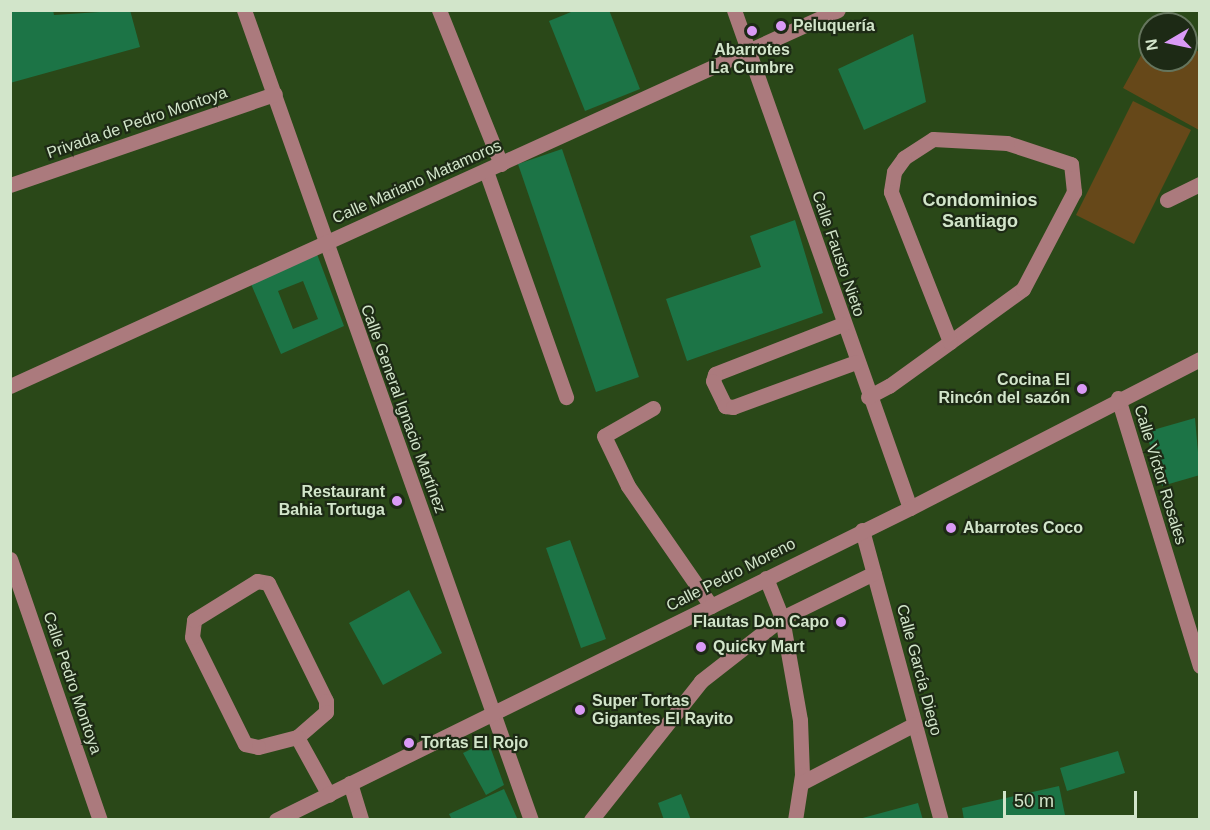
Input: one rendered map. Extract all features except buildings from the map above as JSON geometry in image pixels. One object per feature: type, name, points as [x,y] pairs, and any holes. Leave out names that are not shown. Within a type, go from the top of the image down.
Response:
[{"type":"street","name":"Calle General Ignacio Martínez","points":[[244,10],[275,94],[324,244],[531,819]]},
{"type":"street","points":[[440,10],[501,164]]},
{"type":"street","name":"Calle Fausto Nieto","points":[[734,10],[868,397],[910,508]]},
{"type":"street","name":"Calle Mariano Matamoros","points":[[10,386],[838,10]]},
{"type":"street","name":"Privada de Pedro Montoya","points":[[10,185],[275,94]]},
{"type":"street","points":[[868,397],[950,342],[1023,289],[1074,192],[1071,164],[1007,143],[933,139],[904,158],[894,172],[891,192],[950,342]]},
{"type":"street","points":[[486,171],[566,397]]},
{"type":"street","points":[[1167,200],[1200,184]]},
{"type":"street","points":[[843,324],[715,374],[713,381],[725,406],[733,407],[856,362]]},
{"type":"street","name":"Calle Pedro Moreno","points":[[276,819],[910,508],[1118,398],[1200,359]]},
{"type":"street","name":"Calle Víctor Rosales","points":[[1118,398],[1200,666]]},
{"type":"street","points":[[652,408],[604,436],[628,486],[711,606]]},
{"type":"street","name":"Calle García Diego","points":[[862,530],[941,819]]},
{"type":"street","name":"Calle Pedro Montoya","points":[[10,559],[100,819]]},
{"type":"street","points":[[591,819],[701,681],[782,618],[874,573]]},
{"type":"street","points":[[766,578],[782,618],[800,720],[801,783],[795,819]]},
{"type":"street","points":[[257,581],[268,583],[326,701],[326,712],[297,737],[258,747],[245,744],[192,637],[194,620],[257,581]]},
{"type":"street","points":[[801,783],[915,724]]},
{"type":"street","points":[[297,737],[329,795]]},
{"type":"street","points":[[350,783],[361,819]]},
{"type":"shaded area","points":[[1198,51],[1199,130],[1123,88],[1138,61],[1138,72],[1198,72]]},
{"type":"shaded area","points":[[1133,101],[1191,130],[1134,244],[1076,215]]},
{"type":"place","name":"Peluquería","points":[[781,26]]},
{"type":"place","name":"Abarrotes La Cumbre","points":[[752,31]]},
{"type":"place","name":"Cocina El Rincón del sazón","points":[[1082,389]]},
{"type":"place","name":"Restaurant Bahia Tortuga","points":[[397,501]]},
{"type":"place","name":"Abarrotes Coco","points":[[951,528]]},
{"type":"place","name":"Flautas Don Capo","points":[[841,622]]},
{"type":"place","name":"Quicky Mart","points":[[701,647]]},
{"type":"place","name":"Super Tortas Gigantes El Rayito","points":[[580,710]]},
{"type":"place","name":"Tortas El Rojo","points":[[409,743]]},
{"type":"district","name":"Condominios Santiago","points":[[980,211]]}]
